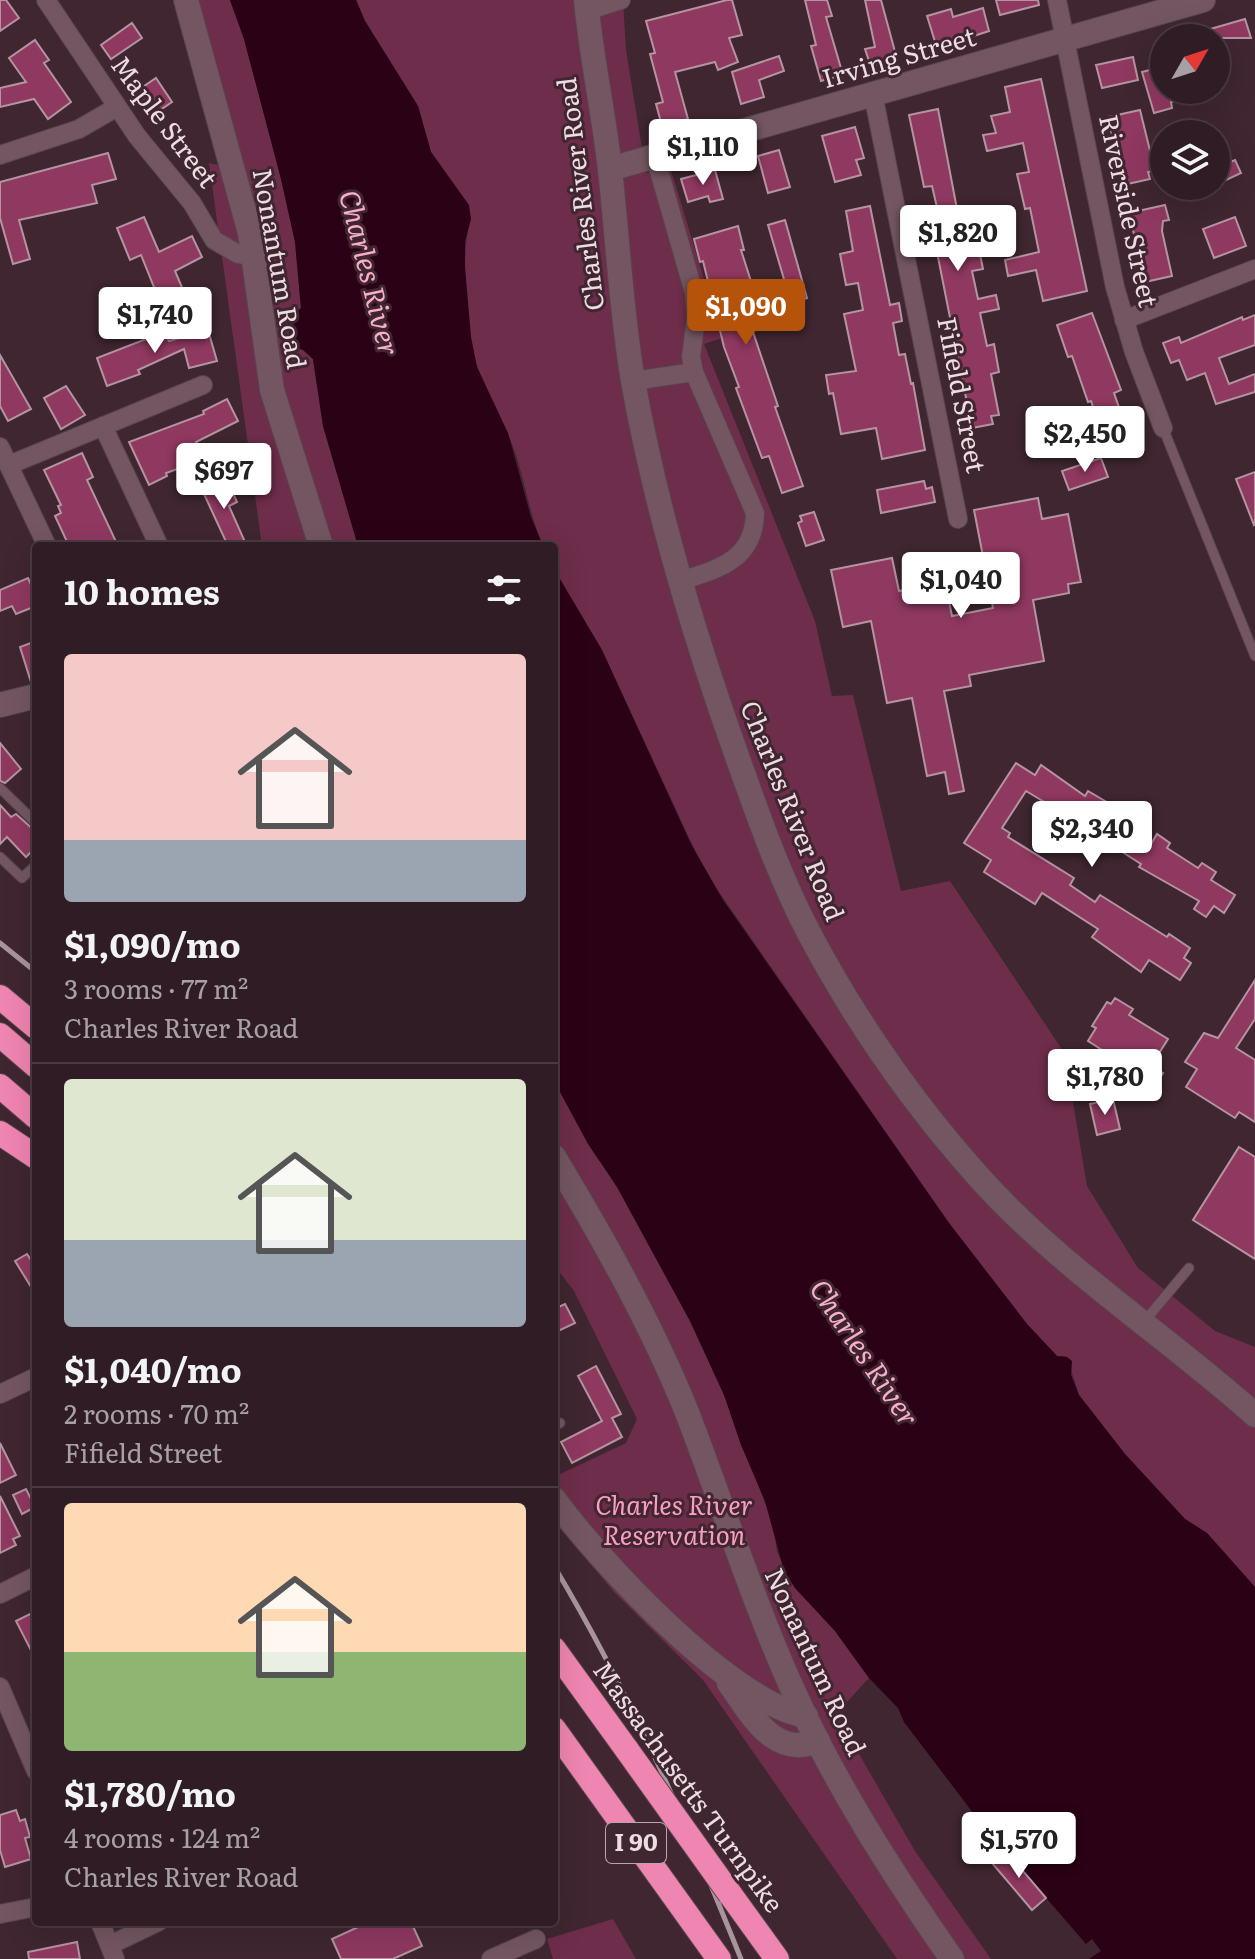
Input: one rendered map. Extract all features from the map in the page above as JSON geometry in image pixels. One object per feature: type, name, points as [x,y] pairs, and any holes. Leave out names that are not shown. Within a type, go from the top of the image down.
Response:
[{"type":"highway","points":[[0,997],[32,1024]]},
{"type":"highway","points":[[0,1035],[32,1063]]},
{"type":"highway","points":[[0,1086],[32,1114]]},
{"type":"highway","points":[[0,1133],[32,1154]]},
{"type":"highway","name":"Massachusetts Turnpike","points":[[558,1655],[777,1959]]},
{"type":"highway","name":"I 90","points":[[558,1735],[718,1958]]},
{"type":"street","name":"Maple Street","points":[[46,0],[150,155],[192,203],[214,240],[231,251],[254,257]]},
{"type":"street","name":"Nonantum Road","points":[[186,0],[234,168],[254,257],[272,390],[320,542]]},
{"type":"street","points":[[586,6],[621,0]]},
{"type":"street","name":"Riverside Street","points":[[1057,0],[1124,320],[1163,428]]},
{"type":"street","name":"Irving Street","points":[[610,169],[1203,0]]},
{"type":"street","name":"Charles River Road","points":[[586,6],[610,169],[623,314],[647,452],[680,581],[728,731],[783,876],[808,931],[861,1020],[925,1114],[1005,1206],[1059,1256],[1255,1415]]},
{"type":"street","name":"Fifield Street","points":[[873,94],[958,519]]},
{"type":"street","points":[[0,155],[79,129],[117,107]]},
{"type":"street","points":[[655,157],[694,293],[696,318],[691,357],[694,372],[755,513],[754,535],[744,550],[709,573],[680,581]]},
{"type":"street","points":[[1124,320],[1255,269]]},
{"type":"street","points":[[633,381],[694,372]]},
{"type":"street","points":[[9,465],[203,385]]},
{"type":"street","points":[[103,426],[157,542]]},
{"type":"street","points":[[0,447],[45,542]]},
{"type":"street","points":[[0,705],[32,697]]},
{"type":"street","name":"Nonantum Road","points":[[558,1164],[619,1268],[665,1362],[688,1414],[747,1582],[818,1741],[875,1842],[952,1959]]},
{"type":"street","points":[[0,1394],[32,1379]]},
{"type":"street","points":[[558,1504],[614,1571],[718,1668],[763,1700],[780,1709],[806,1716]]},
{"type":"street","points":[[0,1594],[32,1578]]},
{"type":"street","points":[[718,1668],[756,1720],[776,1739],[798,1747],[818,1741]]},
{"type":"street","points":[[0,1687],[32,1762]]},
{"type":"street","points":[[0,1914],[32,1908]]},
{"type":"street","points":[[102,1926],[112,1952],[152,1926]]},
{"type":"street","points":[[491,1959],[536,1939]]},
{"type":"lane","points":[[1163,428],[1255,656]]},
{"type":"lane","points":[[0,788],[32,819]]},
{"type":"lane","points":[[0,857],[22,878],[32,869]]},
{"type":"lane","points":[[1143,1323],[1189,1268]]},
{"type":"green space","points":[[186,0],[230,0],[244,39],[295,242],[301,309],[288,312],[303,350],[313,359],[323,426],[357,542],[261,542],[209,163],[233,168]]},
{"type":"green space","points":[[356,0],[623,0],[626,50],[646,173],[670,167],[722,338],[704,344],[815,621],[832,696],[853,695],[901,891],[950,881],[1065,1054],[1087,1186],[1138,1268],[1215,1331],[1255,1347],[1255,1587],[1207,1533],[1185,1519],[1125,1454],[1079,1395],[1067,1357],[1057,1356],[1027,1324],[949,1223],[705,872],[602,650],[558,576],[558,542],[542,542],[516,455],[483,382],[471,339],[465,272],[471,219],[455,186],[431,152],[418,106],[365,21]]},
{"type":"green space","name":"Charles River Reservation","points":[[558,1088],[617,1187],[690,1321],[724,1395],[774,1527],[777,1552],[795,1588],[835,1631],[869,1678],[836,1714],[915,1851],[991,1959],[897,1959],[703,1680],[615,1593],[558,1526],[558,1475],[626,1443],[637,1419],[574,1291],[558,1270]]},
{"type":"green space","points":[[613,1919],[636,1959],[553,1959],[547,1939]]},
{"type":"water","name":"Charles River","points":[[230,0],[356,0],[365,21],[418,106],[431,152],[469,205],[471,219],[465,242],[465,267],[477,367],[508,433],[531,517],[541,542],[357,542],[323,426],[313,359],[303,350],[291,347],[287,312],[296,312],[301,308],[295,242],[244,39]]},
{"type":"water","name":"Charles River","points":[[558,576],[602,650],[690,842],[723,900],[949,1223],[1027,1324],[1057,1356],[1072,1361],[1071,1375],[1079,1395],[1125,1454],[1185,1519],[1207,1533],[1255,1587],[1255,1959],[1089,1959],[1101,1951],[1092,1939],[1086,1944],[977,1818],[904,1722],[898,1708],[869,1678],[835,1631],[795,1588],[784,1571],[765,1501],[724,1395],[690,1321],[617,1187],[588,1144],[558,1088]]},
{"type":"building","points":[[0,0],[6,0],[19,18],[0,31]]},
{"type":"building","points":[[732,0],[742,35],[729,38],[738,62],[718,70],[715,62],[675,72],[688,119],[662,126],[656,104],[663,102],[650,54],[655,53],[646,21]]},
{"type":"building","points":[[805,0],[827,0],[832,16],[826,17],[843,75],[821,81],[811,46],[816,45]]},
{"type":"building","points":[[865,0],[881,0],[897,59],[871,67],[865,49],[875,47]]},
{"type":"building","points":[[996,0],[1038,0],[1039,5],[1000,15]]},
{"type":"building","points":[[983,8],[989,31],[937,48],[927,16],[951,9],[953,17]]},
{"type":"building","points":[[1245,19],[1251,38],[1230,38],[1228,24]]},
{"type":"building","points":[[132,23],[142,38],[111,59],[101,45]]},
{"type":"building","points":[[35,40],[49,60],[44,63],[71,102],[48,119],[34,99],[0,107],[0,88],[26,82],[9,58]]},
{"type":"building","points":[[779,56],[784,71],[759,80],[764,97],[741,104],[732,72]]},
{"type":"building","points":[[1133,57],[1138,80],[1102,88],[1096,65]]},
{"type":"building","points":[[1150,70],[1150,99],[1142,72]]},
{"type":"building","points":[[156,78],[172,102],[150,117],[134,93]]},
{"type":"building","points":[[1041,79],[1087,291],[1043,301],[1036,270],[1008,276],[1005,260],[1039,252],[1030,208],[1025,209],[1017,174],[1029,172],[1023,143],[987,151],[983,135],[996,133],[991,116],[1010,112],[1005,87]]},
{"type":"building","points":[[1151,104],[1171,104],[1172,108],[1154,113]]},
{"type":"building","points":[[938,109],[964,246],[978,244],[983,269],[972,271],[978,299],[996,295],[999,309],[980,313],[987,346],[994,344],[999,372],[991,374],[999,415],[991,416],[993,424],[972,428],[930,217],[939,216],[932,186],[924,187],[909,115]]},
{"type":"building","points":[[1140,110],[1150,151],[1150,179],[1123,185],[1108,117]]},
{"type":"building","points":[[855,127],[864,158],[856,160],[861,175],[835,182],[822,136]]},
{"type":"building","points":[[779,150],[790,187],[768,193],[758,156]]},
{"type":"building","points":[[108,153],[116,179],[92,185],[97,203],[19,220],[30,259],[13,264],[0,218],[0,182]]},
{"type":"building","points":[[1235,160],[1241,173],[1230,178],[1230,162]]},
{"type":"building","points":[[715,170],[723,199],[710,202],[708,196],[688,202],[681,179]]},
{"type":"building","points":[[1165,205],[1169,220],[1163,221],[1162,231],[1172,276],[1145,282],[1129,213]]},
{"type":"building","points":[[870,206],[890,305],[899,303],[902,321],[893,323],[899,355],[905,354],[913,383],[925,450],[882,459],[876,428],[841,434],[826,375],[856,371],[844,314],[863,310],[858,283],[846,285],[840,254],[853,251],[846,211]]},
{"type":"building","points":[[144,217],[159,252],[192,236],[202,257],[175,271],[184,292],[160,302],[141,255],[130,260],[117,228]]},
{"type":"building","points":[[1235,217],[1246,246],[1214,258],[1203,229]]},
{"type":"building","points":[[785,220],[807,298],[791,303],[768,225]]},
{"type":"building","points":[[738,226],[744,250],[741,250],[764,322],[751,326],[803,486],[782,493],[769,456],[762,458],[736,388],[739,387],[724,347],[703,261],[700,262],[694,239]]},
{"type":"building","points":[[1092,313],[1121,390],[1114,393],[1129,436],[1106,444],[1091,401],[1088,402],[1057,325]]},
{"type":"building","points":[[1255,315],[1255,345],[1219,358],[1229,384],[1255,374],[1255,392],[1216,404],[1205,373],[1187,380],[1179,360],[1171,363],[1163,343],[1179,337],[1181,343],[1242,317],[1243,320]]},
{"type":"building","points":[[208,330],[217,361],[189,368],[184,349],[138,370],[140,374],[107,386],[97,358],[164,332],[169,341]]},
{"type":"building","points":[[0,355],[31,409],[8,421],[0,406]]},
{"type":"building","points":[[66,386],[85,415],[61,429],[44,398]]},
{"type":"building","points":[[227,399],[238,421],[196,442],[203,460],[166,473],[167,476],[149,485],[129,442],[204,414],[203,411]]},
{"type":"building","points":[[82,453],[93,477],[87,480],[116,542],[67,542],[55,516],[61,513],[58,506],[61,505],[44,470]]},
{"type":"building","points":[[1101,458],[1108,477],[1069,490],[1062,471]]},
{"type":"building","points":[[1255,472],[1255,524],[1254,525],[1236,479]]},
{"type":"building","points":[[226,478],[237,502],[229,506],[245,542],[226,542],[204,488]]},
{"type":"building","points":[[924,481],[926,489],[932,487],[935,502],[881,513],[877,490]]},
{"type":"building","points":[[1038,498],[1042,519],[1068,514],[1081,582],[1068,584],[1069,593],[1033,600],[1044,661],[969,675],[971,686],[944,691],[964,791],[949,794],[945,772],[927,776],[912,698],[887,703],[871,621],[843,627],[831,570],[892,558],[899,591],[945,582],[952,616],[993,608],[974,510]]},
{"type":"building","points":[[814,512],[824,540],[806,546],[798,523],[802,521],[800,516]]},
{"type":"building","points":[[28,578],[32,587],[32,608],[16,614],[12,606],[0,611],[0,590]]},
{"type":"building","points":[[32,642],[32,682],[31,682],[20,647]]},
{"type":"building","points":[[0,743],[21,769],[5,783],[0,781]]},
{"type":"building","points":[[1016,763],[1035,775],[1041,765],[1085,796],[1088,791],[1105,801],[1099,810],[1151,844],[1157,834],[1170,843],[1167,848],[1198,868],[1202,863],[1216,872],[1211,880],[1235,895],[1224,913],[1214,906],[1206,917],[1194,909],[1199,901],[1139,867],[1141,864],[1083,827],[1081,830],[1048,810],[1051,806],[1026,791],[1002,828],[1010,833],[1008,837],[1074,878],[1070,885],[1095,902],[1100,895],[1190,948],[1184,958],[1191,963],[1180,980],[1149,960],[1141,972],[1092,937],[1098,929],[1042,893],[1035,904],[984,872],[991,860],[964,843]]},
{"type":"building","points":[[0,805],[11,817],[16,814],[32,828],[32,851],[26,857],[7,837],[0,844]]},
{"type":"building","points":[[1255,980],[1255,1019],[1236,1048],[1255,1060],[1255,1122],[1239,1112],[1235,1118],[1186,1087],[1197,1069],[1185,1062],[1204,1033],[1218,1038]]},
{"type":"building","points":[[1115,998],[1133,1009],[1129,1015],[1168,1039],[1151,1066],[1163,1073],[1149,1095],[1114,1072],[1121,1062],[1088,1041],[1096,1028],[1092,1026],[1107,1002],[1111,1004]]},
{"type":"building","points":[[1113,1099],[1120,1129],[1097,1135],[1090,1104]]},
{"type":"building","points":[[1239,1147],[1255,1157],[1255,1259],[1193,1220]]},
{"type":"building","points":[[27,1254],[32,1262],[32,1289],[15,1261]]},
{"type":"building","points":[[565,1304],[575,1323],[558,1331],[558,1307]]},
{"type":"building","points":[[596,1366],[621,1414],[612,1418],[622,1437],[572,1463],[561,1442],[602,1421],[578,1376]]},
{"type":"building","points":[[0,1443],[16,1475],[0,1483]]},
{"type":"building","points":[[26,1489],[32,1509],[22,1514],[13,1495]]},
{"type":"building","points":[[0,1496],[20,1536],[13,1539],[16,1545],[0,1553]]},
{"type":"building","points":[[32,1613],[32,1652],[16,1621]]},
{"type":"building","points":[[16,1810],[20,1821],[25,1819],[30,1837],[25,1838],[31,1859],[5,1867],[0,1850],[0,1815]]},
{"type":"building","points":[[1006,1851],[1046,1898],[1032,1910],[992,1863]]},
{"type":"building","points":[[360,1926],[413,1926],[422,1946],[393,1959],[341,1959],[332,1939]]},
{"type":"building","points":[[77,1942],[80,1959],[29,1959],[28,1952]]},
{"type":"railway","points":[[0,943],[32,969]]},
{"type":"railway","points":[[558,1573],[632,1710],[700,1858],[741,1959]]}]
